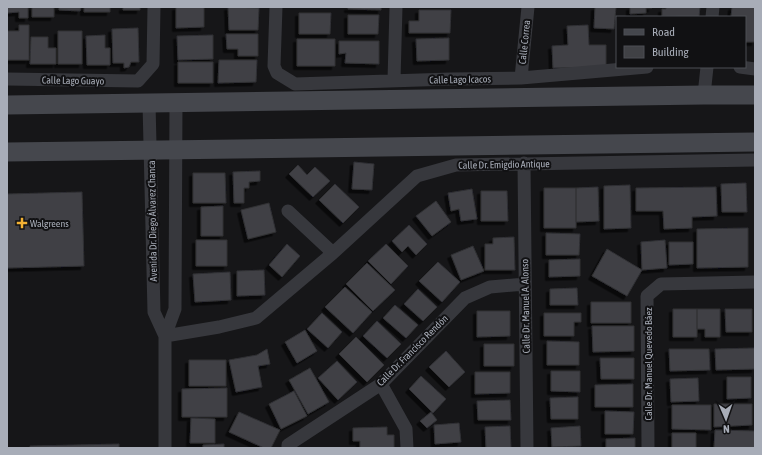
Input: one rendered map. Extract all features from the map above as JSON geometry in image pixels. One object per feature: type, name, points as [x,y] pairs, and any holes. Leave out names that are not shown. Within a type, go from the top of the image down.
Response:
[{"type":"street","name":"Calle Lago Guayo","points":[[7,79],[138,81],[153,64],[154,7]]},
{"type":"street","name":"Calle Lago Icacos","points":[[276,7],[274,66],[277,73],[295,84],[394,80],[521,78],[636,68]]},
{"type":"street","points":[[394,80],[396,7]]},
{"type":"street","name":"Calle Correa","points":[[521,78],[528,7]]},
{"type":"street","points":[[704,95],[706,68]]},
{"type":"street","points":[[7,105],[755,95]]},
{"type":"street","name":"Avenida Dr. Diego Álvarez Chanca","points":[[149,103],[154,312],[165,336]]},
{"type":"street","name":"Avenida Dr. Diego Álvarez Chanca","points":[[165,448],[165,336],[176,309],[176,103]]},
{"type":"street","points":[[7,152],[755,142]]},
{"type":"street","name":"Calle Dr. Emigdio Antique","points":[[165,336],[219,327],[256,318],[333,253],[417,176],[456,165],[755,160]]},
{"type":"street","name":"Calle Dr. Manuel A. Alonso","points":[[524,163],[527,448]]},
{"type":"street","points":[[288,211],[333,253]]},
{"type":"street","name":"Calle Dr. Manuel Quevedo Báez","points":[[648,448],[647,296],[661,284],[755,282]]},
{"type":"street","name":"Calle Dr. Francisco Rendón","points":[[288,448],[288,445],[381,384],[465,298],[490,287],[525,284]]},
{"type":"street","points":[[381,384],[406,428],[406,448]]},
{"type":"building","points":[[7,7],[28,7],[28,18],[19,18],[19,12],[7,13]]},
{"type":"building","points":[[32,7],[54,7],[54,17],[32,17]]},
{"type":"building","points":[[59,7],[81,7],[80,11],[59,10]]},
{"type":"building","points":[[84,7],[110,7],[110,12],[84,12]]},
{"type":"building","points":[[123,7],[140,7],[140,10],[123,10]]},
{"type":"building","points":[[176,7],[204,7],[204,27],[176,28]]},
{"type":"building","points":[[228,7],[259,8],[258,30],[229,30]]},
{"type":"building","points":[[348,7],[381,7],[381,10],[348,9]]},
{"type":"building","points":[[595,7],[616,7],[614,29],[594,28]]},
{"type":"building","points":[[630,7],[652,8],[646,8],[646,13],[630,14]]},
{"type":"building","points":[[666,7],[700,7],[699,16],[662,16],[662,9],[666,9]]},
{"type":"building","points":[[732,7],[755,7],[755,42],[746,42],[746,16],[731,16]]},
{"type":"building","points":[[419,10],[451,10],[450,33],[409,33],[409,21],[419,21]]},
{"type":"building","points":[[299,13],[331,13],[330,34],[299,34]]},
{"type":"building","points":[[348,15],[379,15],[378,34],[348,34]]},
{"type":"building","points":[[19,25],[29,25],[29,60],[7,60],[7,31],[19,31]]},
{"type":"building","points":[[588,25],[589,45],[606,45],[606,67],[553,68],[552,46],[568,45],[567,26]]},
{"type":"building","points":[[138,28],[139,62],[131,62],[129,67],[124,68],[124,63],[113,63],[112,29]]},
{"type":"building","points":[[58,31],[82,31],[82,64],[58,64]]},
{"type":"building","points":[[226,34],[258,34],[258,56],[238,56],[238,49],[227,49]]},
{"type":"building","points":[[105,35],[105,48],[110,48],[110,65],[87,65],[86,36]]},
{"type":"building","points":[[213,35],[213,59],[178,60],[177,36]]},
{"type":"building","points":[[31,37],[48,37],[48,48],[56,48],[56,64],[30,64]]},
{"type":"building","points":[[449,38],[449,60],[417,61],[416,39]]},
{"type":"building","points":[[297,39],[335,39],[335,66],[297,66]]},
{"type":"building","points":[[339,41],[379,41],[379,64],[345,63],[346,53],[339,54]]},
{"type":"building","points":[[219,60],[257,60],[256,82],[218,83]]},
{"type":"building","points":[[178,62],[213,62],[213,83],[178,83]]},
{"type":"building","points":[[354,162],[374,164],[372,190],[352,189]]},
{"type":"building","points":[[298,165],[307,175],[315,167],[330,181],[313,197],[289,174]]},
{"type":"building","points":[[260,171],[260,181],[249,182],[249,188],[244,188],[244,203],[234,203],[233,172]]},
{"type":"building","points":[[193,173],[225,173],[226,203],[193,203]]},
{"type":"building","points":[[746,183],[747,212],[722,212],[721,184]]},
{"type":"building","points":[[335,184],[359,207],[343,223],[319,200]]},
{"type":"building","points":[[630,185],[631,228],[604,229],[604,186]]},
{"type":"building","points":[[598,187],[599,221],[576,222],[576,188]]},
{"type":"building","points":[[716,187],[717,216],[692,217],[692,228],[664,229],[663,211],[636,211],[636,188]]},
{"type":"building","points":[[544,188],[576,188],[576,228],[544,228]]},
{"type":"building","points":[[472,189],[477,219],[461,221],[459,209],[451,211],[448,193]]},
{"type":"building","points":[[481,191],[507,191],[508,221],[481,221]]},
{"type":"building","name":"Walgreens","points":[[82,192],[84,266],[7,268],[7,194]]},
{"type":"building","points":[[436,201],[451,222],[432,236],[416,216]]},
{"type":"building","points":[[269,203],[276,232],[248,239],[241,210]]},
{"type":"building","points":[[223,206],[223,236],[201,236],[201,207]]},
{"type":"building","points":[[409,225],[427,244],[416,255],[408,246],[402,252],[392,241]]},
{"type":"building","points":[[748,228],[748,267],[697,268],[697,229]]},
{"type":"building","points":[[546,233],[580,234],[579,255],[546,255]]},
{"type":"building","points":[[514,237],[515,270],[485,270],[485,244],[493,244],[493,238]]},
{"type":"building","points":[[196,240],[227,240],[227,266],[196,266]]},
{"type":"building","points":[[665,240],[667,268],[642,270],[641,242]]},
{"type":"building","points":[[669,242],[693,242],[693,264],[669,265]]},
{"type":"building","points":[[287,244],[300,256],[282,277],[269,265]]},
{"type":"building","points":[[386,244],[408,266],[391,284],[368,261]]},
{"type":"building","points":[[473,246],[484,271],[461,280],[451,255]]},
{"type":"building","points":[[607,249],[642,270],[627,296],[592,276]]},
{"type":"building","points":[[580,259],[580,276],[549,277],[549,260]]},
{"type":"building","points":[[438,262],[460,282],[442,302],[419,281]]},
{"type":"building","points":[[367,263],[395,290],[373,311],[346,284]]},
{"type":"building","points":[[264,270],[265,295],[237,296],[237,271]]},
{"type":"building","points":[[230,272],[231,300],[195,302],[193,274]]},
{"type":"building","points":[[345,287],[372,312],[353,333],[325,307]]},
{"type":"building","points":[[577,288],[578,305],[550,305],[550,289]]},
{"type":"building","points":[[418,289],[437,307],[423,321],[404,304]]},
{"type":"building","points":[[591,302],[631,302],[631,323],[591,323]]},
{"type":"building","points":[[395,305],[418,325],[406,338],[383,318]]},
{"type":"building","points":[[673,309],[697,309],[697,337],[673,337]]},
{"type":"building","points":[[697,309],[720,309],[720,337],[705,337],[705,329],[697,329]]},
{"type":"building","points":[[725,309],[752,309],[752,332],[726,332]]},
{"type":"building","points":[[477,311],[510,311],[510,336],[477,337]]},
{"type":"building","points":[[322,313],[342,332],[328,348],[307,329]]},
{"type":"building","points":[[544,313],[581,313],[581,322],[574,322],[574,336],[544,336]]},
{"type":"building","points":[[377,321],[401,344],[387,358],[363,336]]},
{"type":"building","points":[[592,326],[634,326],[634,351],[593,352]]},
{"type":"building","points":[[305,330],[317,351],[297,363],[285,342]]},
{"type":"building","points":[[356,337],[384,365],[367,382],[339,354]]},
{"type":"building","points":[[547,341],[579,342],[579,365],[547,365]]},
{"type":"building","points":[[484,344],[514,344],[514,366],[484,366]]},
{"type":"building","points":[[755,348],[755,369],[716,370],[715,349]]},
{"type":"building","points":[[267,349],[270,364],[258,366],[262,387],[236,392],[229,360],[257,355]]},
{"type":"building","points":[[669,349],[709,349],[710,370],[670,371]]},
{"type":"building","points":[[446,351],[465,372],[449,387],[429,367]]},
{"type":"building","points":[[600,358],[634,358],[634,379],[601,379]]},
{"type":"building","points":[[189,360],[226,360],[226,386],[189,386]]},
{"type":"building","points":[[337,361],[357,382],[338,400],[318,378]]},
{"type":"building","points":[[310,368],[329,402],[308,414],[289,380]]},
{"type":"building","points":[[551,371],[580,371],[580,392],[551,391]]},
{"type":"building","points":[[475,372],[510,372],[510,393],[475,394]]},
{"type":"building","points":[[421,376],[446,399],[433,413],[409,389]]},
{"type":"building","points":[[727,377],[751,377],[751,398],[727,399]]},
{"type":"building","points":[[698,378],[699,401],[671,402],[670,379]]},
{"type":"building","points":[[633,384],[633,407],[595,407],[595,385]]},
{"type":"building","points":[[227,388],[227,417],[182,417],[182,389]]},
{"type":"building","points":[[294,391],[307,416],[281,429],[269,404]]},
{"type":"building","points":[[578,397],[578,419],[551,419],[550,398]]},
{"type":"building","points":[[510,400],[511,420],[478,420],[477,401]]},
{"type":"building","points":[[714,404],[752,404],[752,425],[714,427]]},
{"type":"building","points":[[672,405],[711,405],[711,430],[672,429]]},
{"type":"building","points":[[605,411],[634,412],[633,434],[605,434]]},
{"type":"building","points":[[239,412],[280,430],[271,448],[264,448],[229,432]]},
{"type":"building","points":[[431,412],[437,420],[427,428],[420,421]]},
{"type":"building","points":[[191,418],[215,419],[215,443],[190,443]]},
{"type":"building","points":[[459,423],[461,442],[435,444],[434,425]]},
{"type":"building","points":[[510,426],[511,448],[486,448],[485,427]]},
{"type":"building","points":[[580,426],[581,446],[552,447],[551,428]]},
{"type":"building","points":[[387,427],[387,435],[394,435],[394,448],[360,448],[360,441],[353,441],[353,428]]},
{"type":"building","points":[[715,430],[755,431],[755,448],[714,448]]},
{"type":"building","points":[[672,433],[696,433],[696,448],[672,448]]},
{"type":"building","points":[[635,438],[635,448],[606,448],[606,439]]},
{"type":"building","points":[[119,444],[119,448],[30,448],[30,446]]},
{"type":"building","points":[[224,444],[224,448],[203,448],[203,445]]},
{"type":"place","name":"Walgreens","points":[[22,223]]}]
